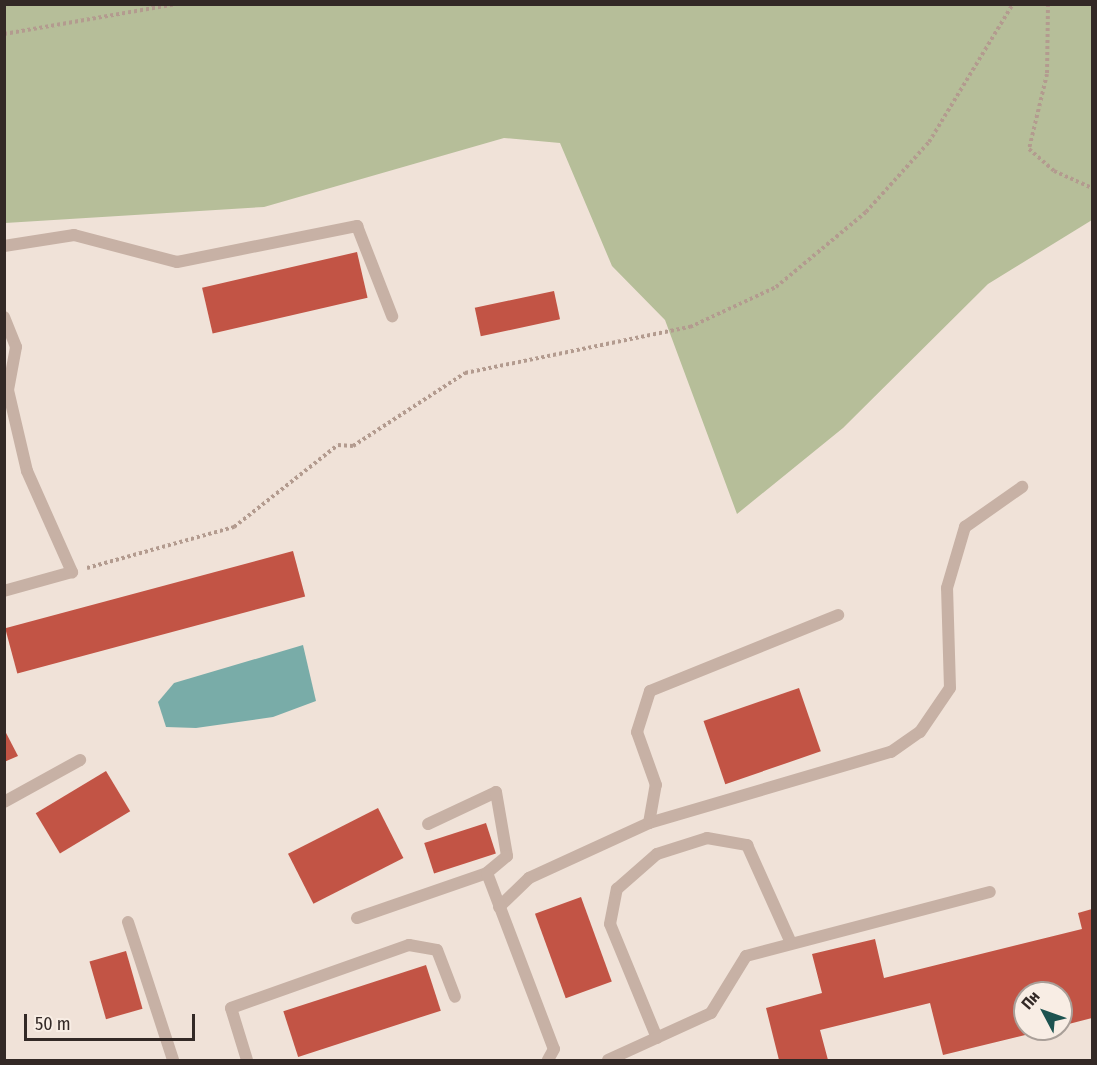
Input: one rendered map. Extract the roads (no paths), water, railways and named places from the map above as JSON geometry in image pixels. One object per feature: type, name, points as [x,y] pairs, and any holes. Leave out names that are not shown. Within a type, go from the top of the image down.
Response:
[{"type":"lane","points":[[4,246],[74,235],[177,262],[357,226],[392,316]]},
{"type":"lane","points":[[4,317],[16,347],[8,390],[27,471],[72,572],[4,591]]},
{"type":"lane","points":[[499,907],[529,878],[649,823],[891,752],[920,732],[950,688],[947,588],[965,527],[1022,487]]},
{"type":"lane","points":[[649,823],[656,785],[637,732],[650,691],[838,615]]},
{"type":"lane","points":[[4,802],[80,760]]},
{"type":"lane","points":[[357,918],[487,873],[507,856],[496,792],[428,824]]},
{"type":"lane","points":[[657,1038],[610,924],[617,889],[657,854],[707,838],[747,845],[790,943]]},
{"type":"lane","points":[[487,873],[554,1049],[548,1060]]},
{"type":"lane","points":[[608,1060],[711,1013],[746,956],[990,892]]},
{"type":"lane","points":[[128,922],[173,1060]]},
{"type":"lane","points":[[247,1060],[231,1008],[409,945],[438,950],[455,997]]},
{"type":"water","points":[[303,645],[316,701],[273,717],[196,728],[166,727],[158,702],[174,683]]}]
